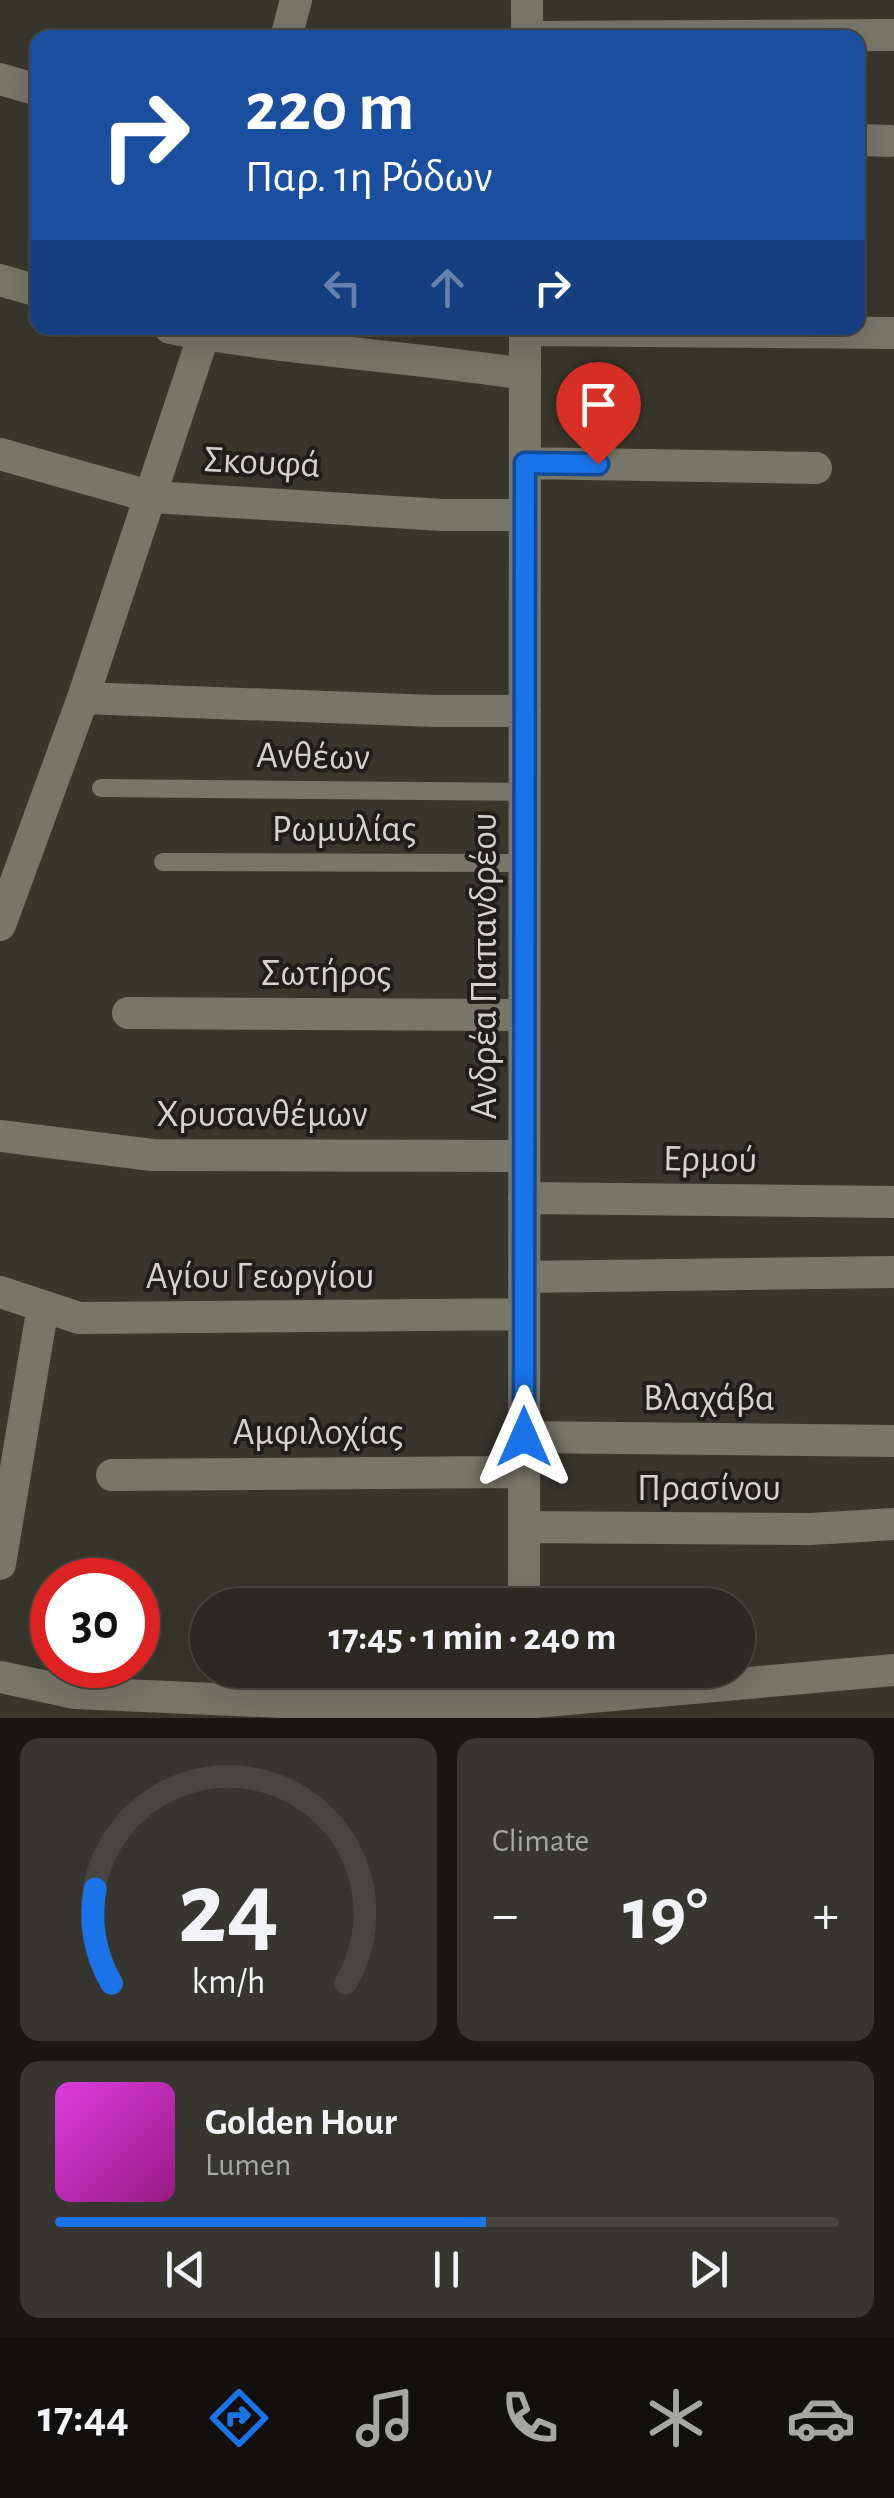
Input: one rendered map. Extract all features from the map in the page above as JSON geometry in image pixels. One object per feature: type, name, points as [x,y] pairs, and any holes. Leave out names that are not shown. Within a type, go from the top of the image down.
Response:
[{"type":"street","points":[[288,30],[296,0]]},
{"type":"street","points":[[527,0],[527,30]]},
{"type":"street","points":[[865,35],[894,35]]},
{"type":"street","points":[[0,80],[30,88]]},
{"type":"street","points":[[0,280],[30,289]]},
{"type":"street","points":[[865,333],[894,333]]},
{"type":"street","points":[[0,924],[84,698],[204,335]]},
{"type":"street","points":[[235,335],[525,374]]},
{"type":"street","name":"Ανδρέα Παπανδρέου","points":[[524,1588],[525,335]]},
{"type":"street","name":"Σκουφά","points":[[0,454],[152,497],[442,515],[525,515]]},
{"type":"street","points":[[525,463],[816,468]]},
{"type":"street","points":[[84,698],[525,711]]},
{"type":"street","name":"Σωτήρος","points":[[128,1013],[524,1014]]},
{"type":"street","name":"Χρυσανθέμων","points":[[0,1136],[152,1155],[524,1156]]},
{"type":"street","name":"Ερμού","points":[[524,1198],[894,1202]]},
{"type":"street","points":[[524,1278],[894,1272]]},
{"type":"street","name":"Αγίου Γεωργίου","points":[[0,1292],[79,1318],[524,1314]]},
{"type":"street","points":[[0,1564],[43,1306]]},
{"type":"street","name":"Βλαχάβα","points":[[524,1437],[894,1441]]},
{"type":"street","name":"Αμφιλοχίας","points":[[112,1475],[524,1472]]},
{"type":"street","name":"Πρασίνου","points":[[524,1527],[812,1529],[894,1524]]},
{"type":"street","points":[[0,1677],[74,1705],[328,1704],[524,1697],[894,1670]]},
{"type":"lane","name":"Ανθέων","points":[[101,788],[525,792]]},
{"type":"lane","name":"Ρωμυλίας","points":[[164,862],[524,863]]},
{"type":"route","points":[[524,1437],[525,463],[598,464]]}]
